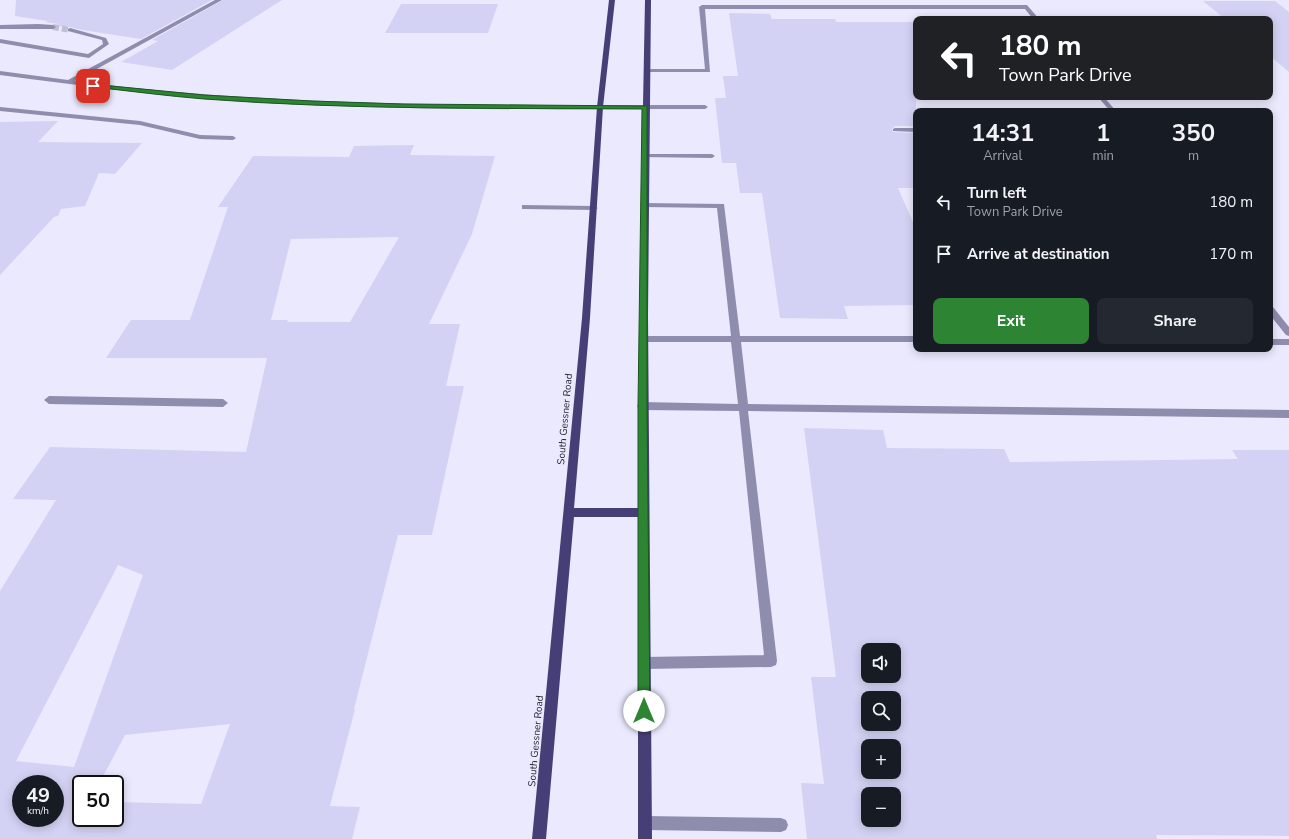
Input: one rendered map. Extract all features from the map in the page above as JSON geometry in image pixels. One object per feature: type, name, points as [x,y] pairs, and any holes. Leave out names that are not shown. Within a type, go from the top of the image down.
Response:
[{"type":"main road","name":"South Gessner Road","points":[[539,839],[569,512],[594,208],[600,107],[612,0]]},
{"type":"main road","points":[[645,839],[644,513],[642,406],[644,339],[644,156],[648,0]]},
{"type":"main road","points":[[569,512],[644,513]]},
{"type":"street","points":[[69,82],[219,0]]},
{"type":"street","points":[[775,0],[776,7]]},
{"type":"street","points":[[1020,0],[1034,16]]},
{"type":"street","points":[[646,72],[708,71],[702,7],[1027,7]]},
{"type":"street","points":[[0,27],[53,27]]},
{"type":"street","points":[[0,41],[89,56],[106,44],[104,38],[70,30]]},
{"type":"street","points":[[0,73],[204,97],[312,103],[410,106],[705,108]]},
{"type":"street","points":[[1104,100],[1110,108]]},
{"type":"street","points":[[0,109],[140,123],[200,137],[233,138]]},
{"type":"street","points":[[895,130],[913,130]]},
{"type":"street","points":[[644,156],[712,156]]},
{"type":"street","points":[[644,205],[721,206],[771,661],[644,663]]},
{"type":"street","points":[[525,207],[594,208]]},
{"type":"street","points":[[1273,313],[1289,333]]},
{"type":"street","points":[[644,339],[913,339]]},
{"type":"street","points":[[1273,342],[1289,342]]},
{"type":"street","points":[[49,400],[223,403]]},
{"type":"street","points":[[642,406],[1289,414]]},
{"type":"street","points":[[645,823],[781,825]]},
{"type":"building","points":[[16,0],[212,0],[141,39],[57,26],[59,24],[15,16]]},
{"type":"building","points":[[223,0],[282,0],[172,70],[121,62],[158,41],[152,40]]},
{"type":"building","points":[[1203,1],[1275,1],[1289,12],[1289,72],[1273,59],[1273,16],[1221,16]]},
{"type":"building","points":[[401,4],[498,4],[488,33],[385,33]]},
{"type":"building","points":[[729,13],[770,14],[772,19],[835,19],[836,22],[913,22],[913,100],[916,100],[916,108],[913,108],[913,126],[895,126],[892,129],[893,132],[913,133],[913,188],[898,188],[913,222],[913,305],[844,306],[848,319],[780,318],[762,193],[740,193],[736,163],[722,163],[715,98],[726,98],[723,76],[738,76]]},
{"type":"building","points":[[58,121],[38,142],[142,143],[115,174],[99,173],[85,206],[61,209],[58,216],[54,217],[0,275],[0,122]]},
{"type":"building","points":[[414,145],[410,155],[495,156],[472,234],[429,324],[460,324],[446,386],[464,386],[432,535],[398,535],[330,806],[360,807],[352,839],[0,839],[0,591],[56,500],[13,499],[50,447],[246,452],[267,358],[106,358],[131,320],[190,320],[228,207],[218,207],[253,156],[349,157],[354,146]],"holes":[[[399,237],[350,322],[287,322],[288,320],[271,320],[291,239]],[[118,565],[143,575],[74,767],[16,761]],[[230,724],[201,804],[124,802],[124,827],[72,827],[72,775],[104,775],[125,735]]]},
{"type":"building","points":[[804,428],[883,430],[887,448],[1004,449],[1010,462],[1238,459],[1232,450],[1289,450],[1289,836],[1156,835],[1157,839],[807,839],[801,783],[824,784],[811,677],[836,677]]},
{"type":"tunnel","points":[[53,27],[70,30]]},
{"type":"route","points":[[93,86],[204,97],[312,103],[403,106],[645,108],[644,339],[642,406],[644,711]]}]
